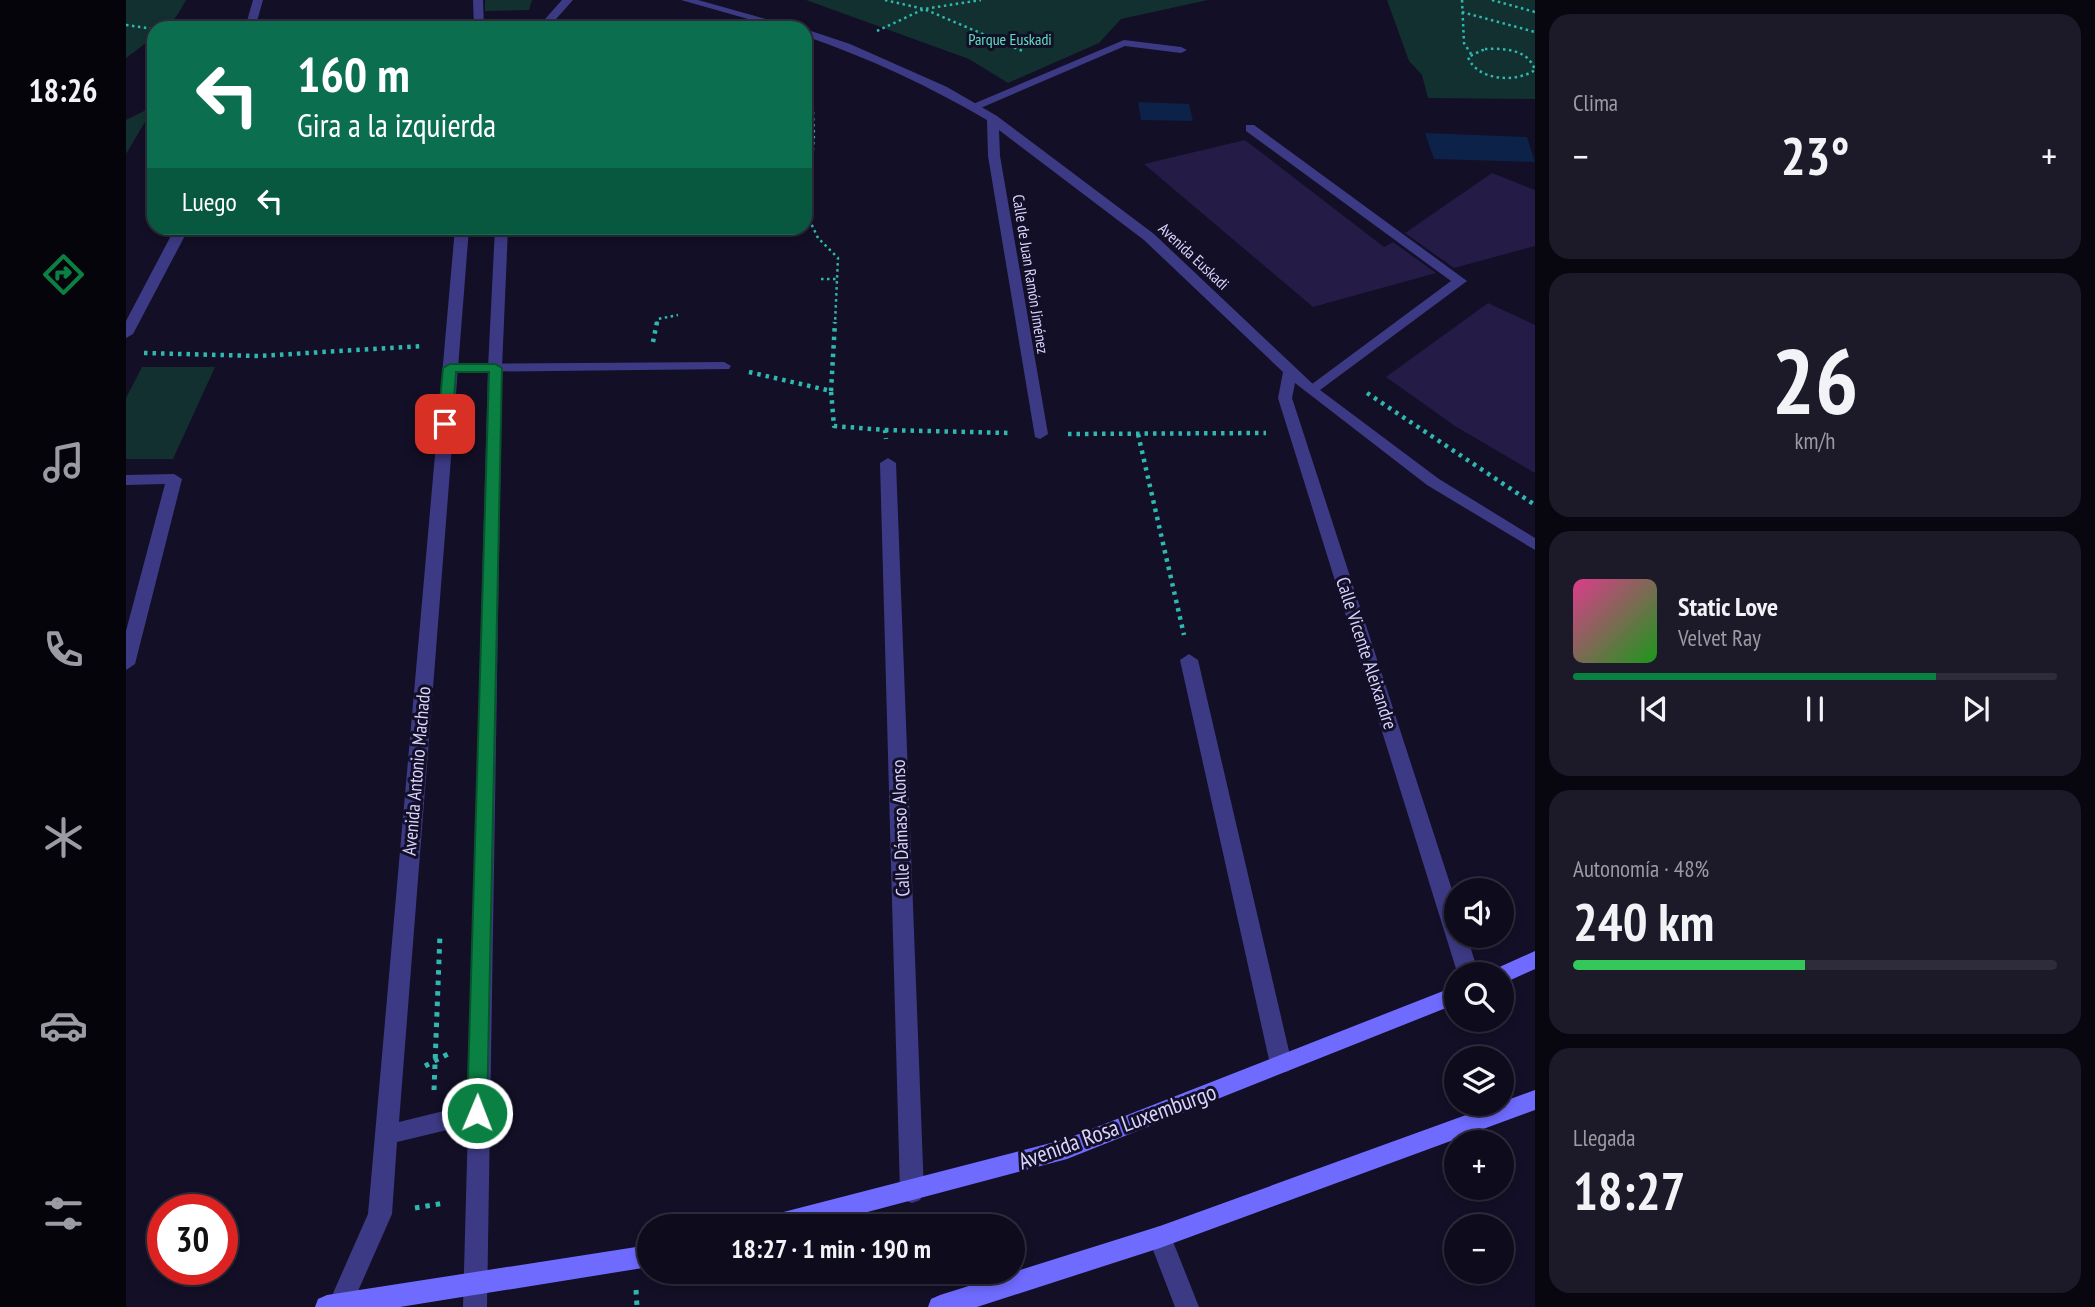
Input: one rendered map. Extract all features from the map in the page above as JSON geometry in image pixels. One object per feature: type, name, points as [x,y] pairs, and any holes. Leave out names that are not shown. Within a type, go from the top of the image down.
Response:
[{"type":"main road","points":[[1514,969],[1535,959]]},
{"type":"main road","name":"Avenida Rosa Luxemburgo","points":[[821,1214],[1067,1149],[1444,1000]]},
{"type":"main road","points":[[940,1307],[1160,1237],[1535,1100]]},
{"type":"main road","points":[[327,1307],[475,1296],[637,1259]]},
{"type":"street","points":[[252,21],[258,0]]},
{"type":"street","points":[[478,0],[479,21]]},
{"type":"street","points":[[548,21],[568,0]]},
{"type":"street","points":[[686,0],[759,21]]},
{"type":"street","name":"Avenida Euskadi","points":[[812,34],[846,46],[943,89],[993,119],[1149,237],[1311,390],[1433,482],[1535,545]]},
{"type":"street","points":[[972,107],[1124,43],[1181,50]]},
{"type":"street","name":"Calle de Juan Ramón Jiménez","points":[[993,119],[994,156],[1040,434]]},
{"type":"street","points":[[1250,128],[1460,281],[1311,390]]},
{"type":"street","points":[[126,334],[178,235]]},
{"type":"street","name":"Avenida Antonio Machado","points":[[339,1307],[380,1214],[461,235]]},
{"type":"street","points":[[475,1296],[478,1039],[495,368],[502,235]]},
{"type":"street","points":[[450,368],[724,366]]},
{"type":"street","name":"Calle Vicente Aleixandre","points":[[1290,372],[1285,398],[1444,897]]},
{"type":"street","name":"Calle Dámaso Alonso","points":[[888,463],[912,1192]]},
{"type":"street","points":[[126,480],[174,478],[126,664]]},
{"type":"street","points":[[1189,660],[1281,1064]]},
{"type":"street","points":[[386,1135],[477,1113]]},
{"type":"street","points":[[1160,1237],[1187,1307]]},
{"type":"path","points":[[885,0],[924,9],[1025,52]]},
{"type":"path","points":[[886,27],[924,9],[981,0]]},
{"type":"path","points":[[1462,0],[1464,43],[1471,54]]},
{"type":"path","points":[[1492,0],[1535,12]]},
{"type":"path","points":[[1462,12],[1535,32]]},
{"type":"path","points":[[126,25],[147,28]]},
{"type":"path","points":[[812,61],[846,46]]},
{"type":"path","points":[[1485,49],[1517,52],[1532,60],[1535,69],[1533,74],[1518,77],[1490,75],[1471,65],[1468,57],[1471,54],[1485,49]]},
{"type":"path","points":[[812,80],[812,157]]},
{"type":"path","points":[[812,226],[818,238],[838,258],[831,391],[834,426],[1040,434],[1296,432]]},
{"type":"path","points":[[821,279],[836,279]]},
{"type":"path","points":[[648,367],[657,319],[678,315]]},
{"type":"path","points":[[139,353],[258,356],[452,344]]},
{"type":"path","points":[[724,366],[831,391]]},
{"type":"path","points":[[886,430],[888,463]]},
{"type":"path","points":[[1138,435],[1189,660]]},
{"type":"path","points":[[390,1084],[478,1039]]},
{"type":"path","points":[[380,1214],[475,1199]]},
{"type":"green space","points":[[126,0],[186,0],[173,21],[147,21],[147,42],[126,58]]},
{"type":"green space","points":[[485,0],[532,0],[529,10],[485,11]]},
{"type":"green space","name":"Parque Euskadi","points":[[806,0],[1208,0],[1121,19],[1099,43],[1008,83],[969,59]]},
{"type":"green space","points":[[1387,0],[1535,0],[1535,99],[1428,98],[1422,75],[1409,61]]},
{"type":"green space","points":[[147,110],[147,119],[126,154],[126,120]]},
{"type":"green space","points":[[142,367],[215,367],[173,459],[126,459],[126,398]]},
{"type":"water","points":[[1138,102],[1189,104],[1193,121],[1141,120]]},
{"type":"water","points":[[1425,133],[1527,137],[1535,162],[1434,159]]},
{"type":"building","points":[[1245,140],[1384,247],[1393,242],[1436,273],[1313,307],[1144,164]]},
{"type":"building","points":[[1492,173],[1535,190],[1535,246],[1454,268],[1405,233]]},
{"type":"building","points":[[1488,303],[1535,325],[1535,473],[1455,426],[1386,377]]},
{"type":"route","points":[[445,424],[450,368],[495,368],[477,1113]]}]
